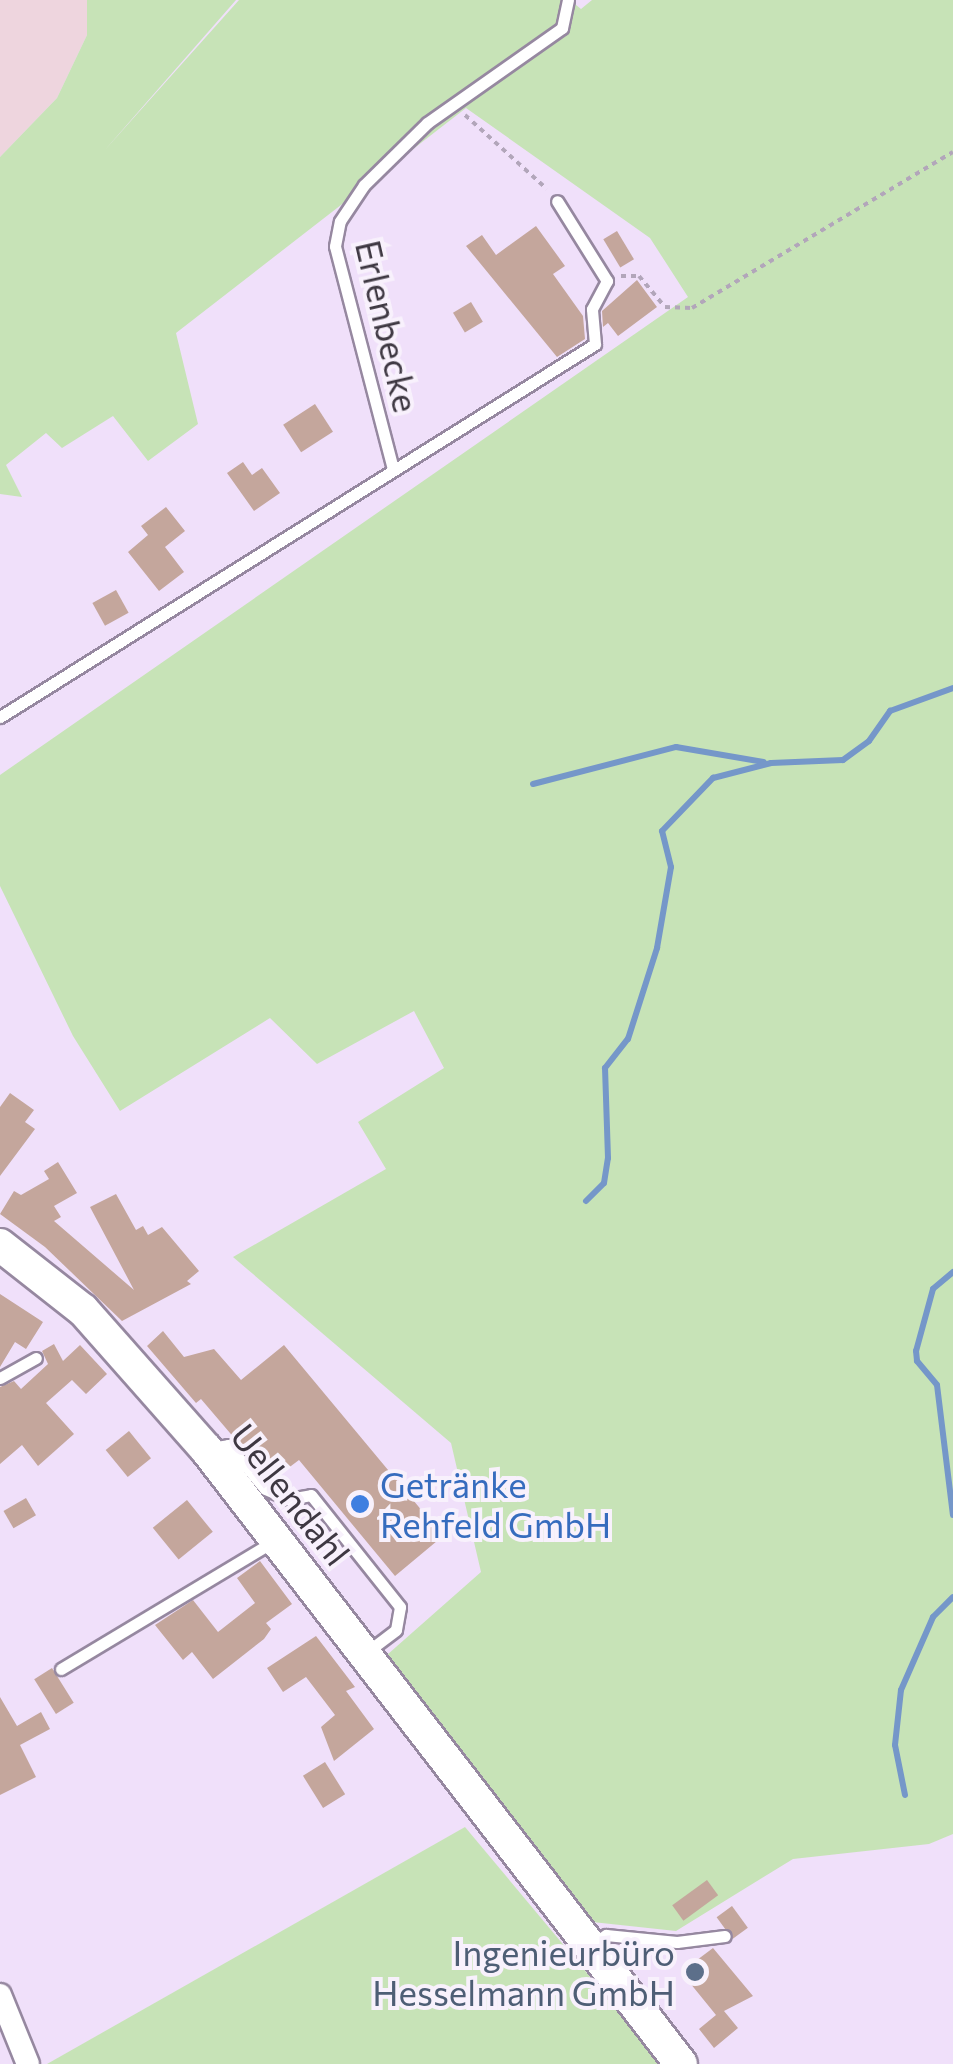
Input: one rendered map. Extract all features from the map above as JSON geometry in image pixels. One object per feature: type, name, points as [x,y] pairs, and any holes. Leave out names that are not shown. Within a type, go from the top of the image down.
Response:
[{"type":"main road","name":"Uellendahl","points":[[0,1245],[83,1310],[206,1449],[681,2064]]},
{"type":"street","points":[[0,1995],[28,2064]]},
{"type":"lane","name":"Erlenbecke","points":[[394,468],[335,246],[340,221],[364,185],[454,106],[562,28],[568,0]]},
{"type":"lane","points":[[557,201],[607,281]]},
{"type":"lane","name":"Erlenbecke","points":[[0,717],[595,344],[592,308],[607,281]]},
{"type":"lane","points":[[0,1378],[36,1358]]},
{"type":"lane","points":[[206,1449],[228,1445],[265,1489],[289,1500],[311,1496],[400,1606],[396,1630],[364,1654]]},
{"type":"lane","points":[[61,1669],[276,1540]]},
{"type":"lane","points":[[590,1946],[606,1935],[677,1942],[725,1936]]},
{"type":"path","points":[[454,106],[523,162],[557,201]]},
{"type":"path","points":[[607,281],[630,272],[665,308],[692,308],[953,152]]},
{"type":"shaded area","points":[[0,0],[87,0],[87,35],[57,98],[0,157]]},
{"type":"green space","points":[[87,0],[236,0],[104,151],[239,0],[570,0],[581,9],[592,0],[953,0],[953,1834],[929,1844],[793,1859],[676,1931],[583,1921],[379,1662],[481,1572],[451,1443],[233,1257],[386,1169],[358,1122],[444,1068],[414,1011],[317,1064],[270,1018],[120,1111],[73,1036],[0,886],[0,775],[688,297],[650,238],[466,108],[176,333],[198,424],[148,461],[113,416],[62,448],[46,433],[6,465],[22,497],[0,494],[0,157],[57,98],[87,35]]},
{"type":"green space","points":[[465,1827],[663,2064],[47,2064]]},
{"type":"building","points":[[536,226],[565,266],[553,274],[583,316],[585,339],[557,357],[466,246],[482,235],[496,255]]},
{"type":"building","points":[[617,231],[634,259],[620,268],[603,239]]},
{"type":"building","points":[[637,280],[657,307],[618,336],[608,323],[603,327],[602,311]]},
{"type":"building","points":[[471,302],[483,322],[465,333],[453,313]]},
{"type":"building","points":[[315,404],[333,432],[301,452],[283,425]]},
{"type":"building","points":[[243,462],[252,475],[262,468],[280,493],[254,511],[227,473]]},
{"type":"building","points":[[166,507],[185,531],[165,547],[184,572],[159,591],[128,552],[148,535],[141,526]]},
{"type":"building","points":[[116,590],[129,613],[105,626],[92,603]]},
{"type":"building","points":[[10,1093],[34,1110],[25,1122],[35,1129],[0,1176],[0,1107]]},
{"type":"building","points":[[58,1162],[77,1193],[54,1206],[61,1217],[54,1221],[134,1290],[90,1207],[116,1194],[136,1230],[143,1226],[148,1235],[162,1227],[199,1271],[187,1281],[191,1284],[122,1321],[45,1247],[0,1214],[14,1191],[21,1195],[49,1179],[44,1171]]},
{"type":"building","points":[[0,1294],[43,1322],[26,1349],[15,1342],[0,1367]]},
{"type":"building","points":[[163,1331],[184,1357],[214,1349],[241,1380],[284,1345],[443,1536],[395,1576],[299,1460],[271,1481],[201,1399],[196,1403],[147,1346]]},
{"type":"building","points":[[54,1344],[63,1361],[80,1345],[107,1374],[86,1394],[72,1380],[46,1403],[74,1434],[38,1466],[22,1445],[0,1464],[0,1387],[14,1381],[21,1389],[48,1364],[42,1351]]},
{"type":"building","points":[[129,1431],[151,1458],[128,1477],[106,1450]]},
{"type":"building","points":[[26,1498],[36,1515],[13,1528],[3,1511]]},
{"type":"building","points":[[187,1500],[213,1532],[179,1560],[153,1528]]},
{"type":"building","points":[[260,1561],[292,1604],[266,1623],[271,1629],[264,1639],[213,1679],[192,1652],[183,1660],[155,1625],[193,1600],[218,1632],[255,1603],[237,1578]]},
{"type":"building","points":[[316,1636],[355,1687],[346,1691],[374,1729],[334,1761],[321,1727],[335,1715],[306,1677],[283,1692],[267,1668]]},
{"type":"building","points":[[52,1668],[74,1703],[56,1714],[34,1679]]},
{"type":"building","points":[[0,1697],[17,1726],[41,1712],[50,1729],[20,1745],[36,1777],[0,1795]]},
{"type":"building","points":[[325,1762],[345,1794],[323,1808],[303,1776]]},
{"type":"building","points":[[707,1880],[718,1895],[683,1921],[672,1905]]},
{"type":"building","points":[[732,1906],[748,1928],[732,1939],[717,1917]]},
{"type":"building","points":[[713,1948],[753,1996],[724,2011],[738,2028],[714,2048],[699,2029],[716,2015],[681,1972]]},
{"type":"waterway","points":[[586,1201],[604,1183],[608,1158],[605,1068],[628,1039],[657,948],[671,867],[662,831],[713,778],[771,763],[843,760],[869,741],[890,711],[953,688]]},
{"type":"waterway","points":[[533,784],[676,747],[764,762]]},
{"type":"waterway","points":[[953,1272],[933,1289],[916,1351],[917,1361],[937,1385],[953,1515]]},
{"type":"waterway","points":[[905,1795],[895,1745],[901,1690],[933,1617],[953,1597]]},
{"type":"place","name":"Getränke Rehfeld GmbH","points":[[360,1504]]},
{"type":"place","name":"Ingenieurbüro Hesselmann GmbH","points":[[695,1972]]}]
